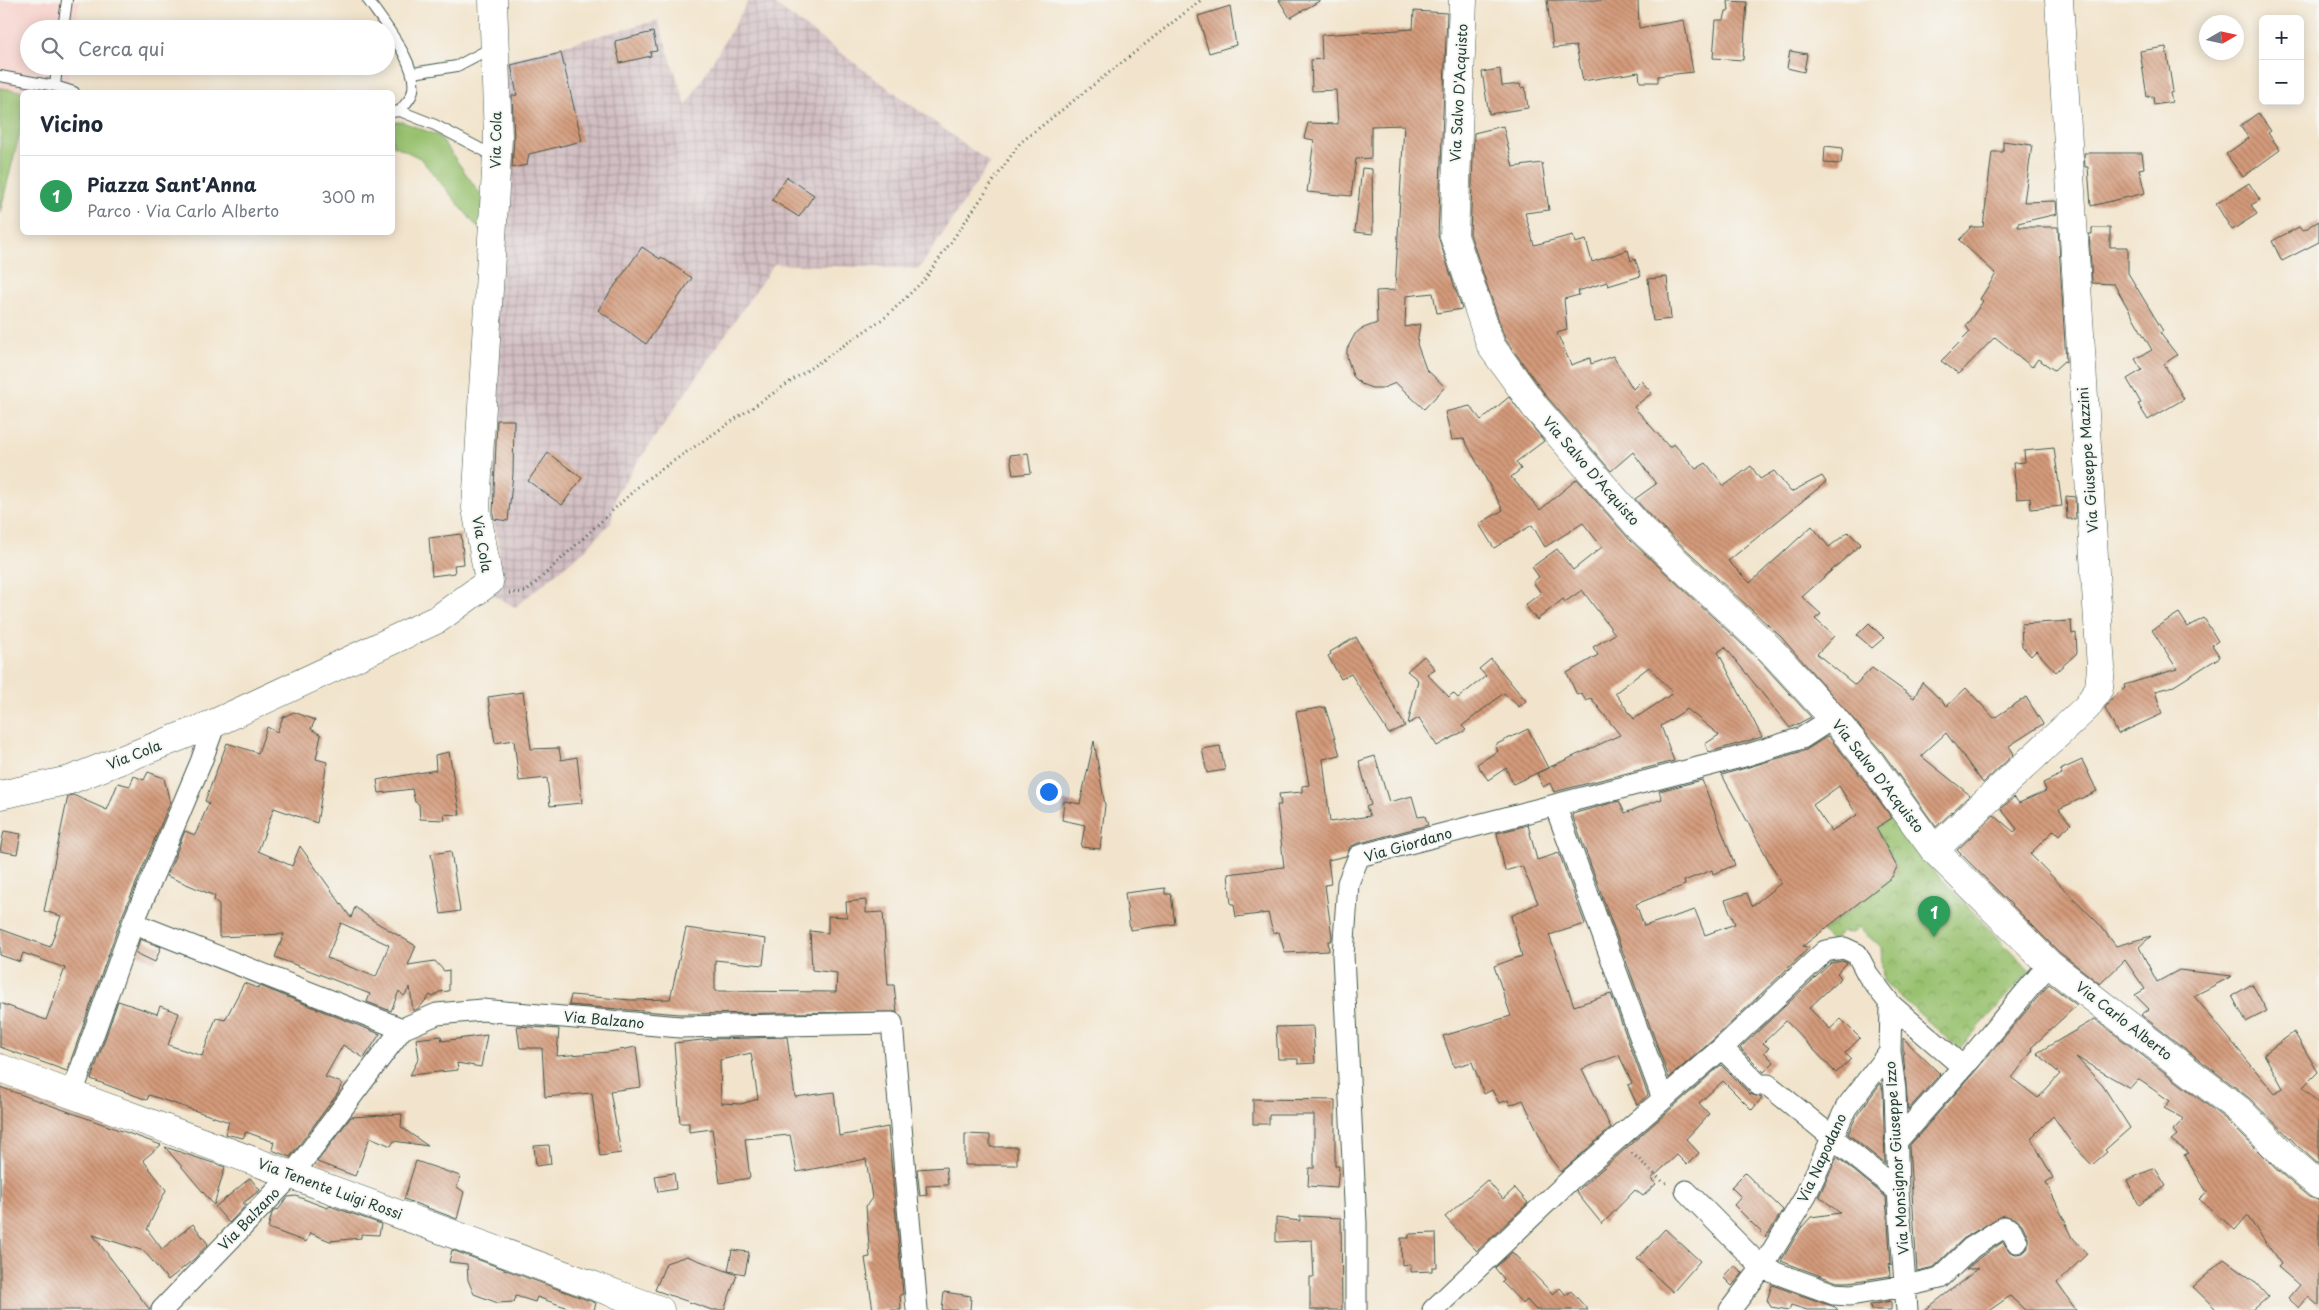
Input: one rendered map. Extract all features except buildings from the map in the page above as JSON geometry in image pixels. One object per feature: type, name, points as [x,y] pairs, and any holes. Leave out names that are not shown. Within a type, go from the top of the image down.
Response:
[{"type":"street","name":"Via Cola","points":[[0,795],[70,780],[215,723],[438,619],[489,582],[476,508],[496,157],[493,0]]},
{"type":"street","name":"Via Salvo D'Acquisto","points":[[1463,0],[1454,236],[1491,346],[1535,407],[1640,528],[1769,648],[1833,718],[1870,762],[1934,850]]},
{"type":"street","points":[[1458,132],[1471,80],[1473,0]]},
{"type":"street","name":"Via Giuseppe Mazzini","points":[[1934,850],[2087,707],[2099,688],[2101,668],[2059,0]]},
{"type":"street","name":"Via Giordano","points":[[1356,1310],[1356,1223],[1343,955],[1348,883],[1359,856],[1802,738],[1833,718]]},
{"type":"street","points":[[72,1094],[133,923],[202,762],[215,723]]},
{"type":"street","points":[[1555,805],[1663,1099]]},
{"type":"street","name":"Via Carlo Alberto","points":[[1934,850],[2050,964],[2238,1109],[2287,1158],[2319,1185]]},
{"type":"street","points":[[133,923],[402,1029]]},
{"type":"street","points":[[1433,1310],[1571,1179],[1722,1048],[1825,951],[1844,948],[1857,954],[1868,975],[1891,1005],[1963,1067]]},
{"type":"street","points":[[1896,1142],[1963,1067],[2050,964]]},
{"type":"street","name":"Via Monsignor Giuseppe Izzo","points":[[1891,1005],[1890,1052],[1895,1090],[1898,1191],[1907,1310]]},
{"type":"street","name":"Via Balzano","points":[[162,1310],[292,1175],[402,1029],[437,1014],[482,1010],[680,1027],[892,1023],[917,1310]]},
{"type":"street","points":[[1722,1048],[1760,1084],[1768,1085],[1898,1191]]},
{"type":"street","name":"Via Napodano","points":[[1730,1310],[1762,1268],[1804,1199],[1846,1108],[1890,1052]]},
{"type":"street","name":"Via Tenente Luigi Rossi","points":[[0,1068],[660,1310]]},
{"type":"street","points":[[1686,1191],[1762,1268],[1834,1294],[1850,1295],[1906,1286],[1940,1278],[1971,1248],[2004,1226],[2011,1230],[2017,1242]]},
{"type":"lane","points":[[64,20],[67,0]]},
{"type":"lane","points":[[368,0],[381,20]]},
{"type":"lane","points":[[395,41],[413,73],[412,94],[396,112],[435,125],[496,157]]},
{"type":"lane","points":[[413,73],[457,66],[495,46]]},
{"type":"lane","points":[[55,86],[57,75]]},
{"type":"lane","points":[[0,76],[68,90]]},
{"type":"path","points":[[489,582],[511,594],[526,592],[644,481],[887,316],[925,280],[1020,143],[1200,0]]},
{"type":"path","points":[[1618,1139],[1662,1181],[1686,1191]]},
{"type":"shaded area","points":[[0,0],[80,0],[77,20],[20,20],[20,75],[69,75],[66,90],[20,91],[0,88]]},
{"type":"shaded area","points":[[749,0],[769,0],[990,163],[919,269],[774,264],[616,494],[611,522],[585,550],[515,607],[495,596],[499,549],[491,502],[494,320],[505,61],[658,20],[686,106]]},
{"type":"green space","points":[[0,88],[20,91],[20,132],[0,212]]},
{"type":"green space","points":[[395,122],[403,122],[439,136],[486,202],[484,235],[420,158],[395,146]]},
{"type":"green space","points":[[1893,818],[1929,866],[2030,971],[1959,1049],[1883,981],[1881,948],[1859,927],[1853,933],[1842,932],[1830,941],[1822,932],[1892,877],[1897,867],[1876,828]]},
{"type":"place","name":"Piazza Sant'Anna","points":[[1934,937]]}]
